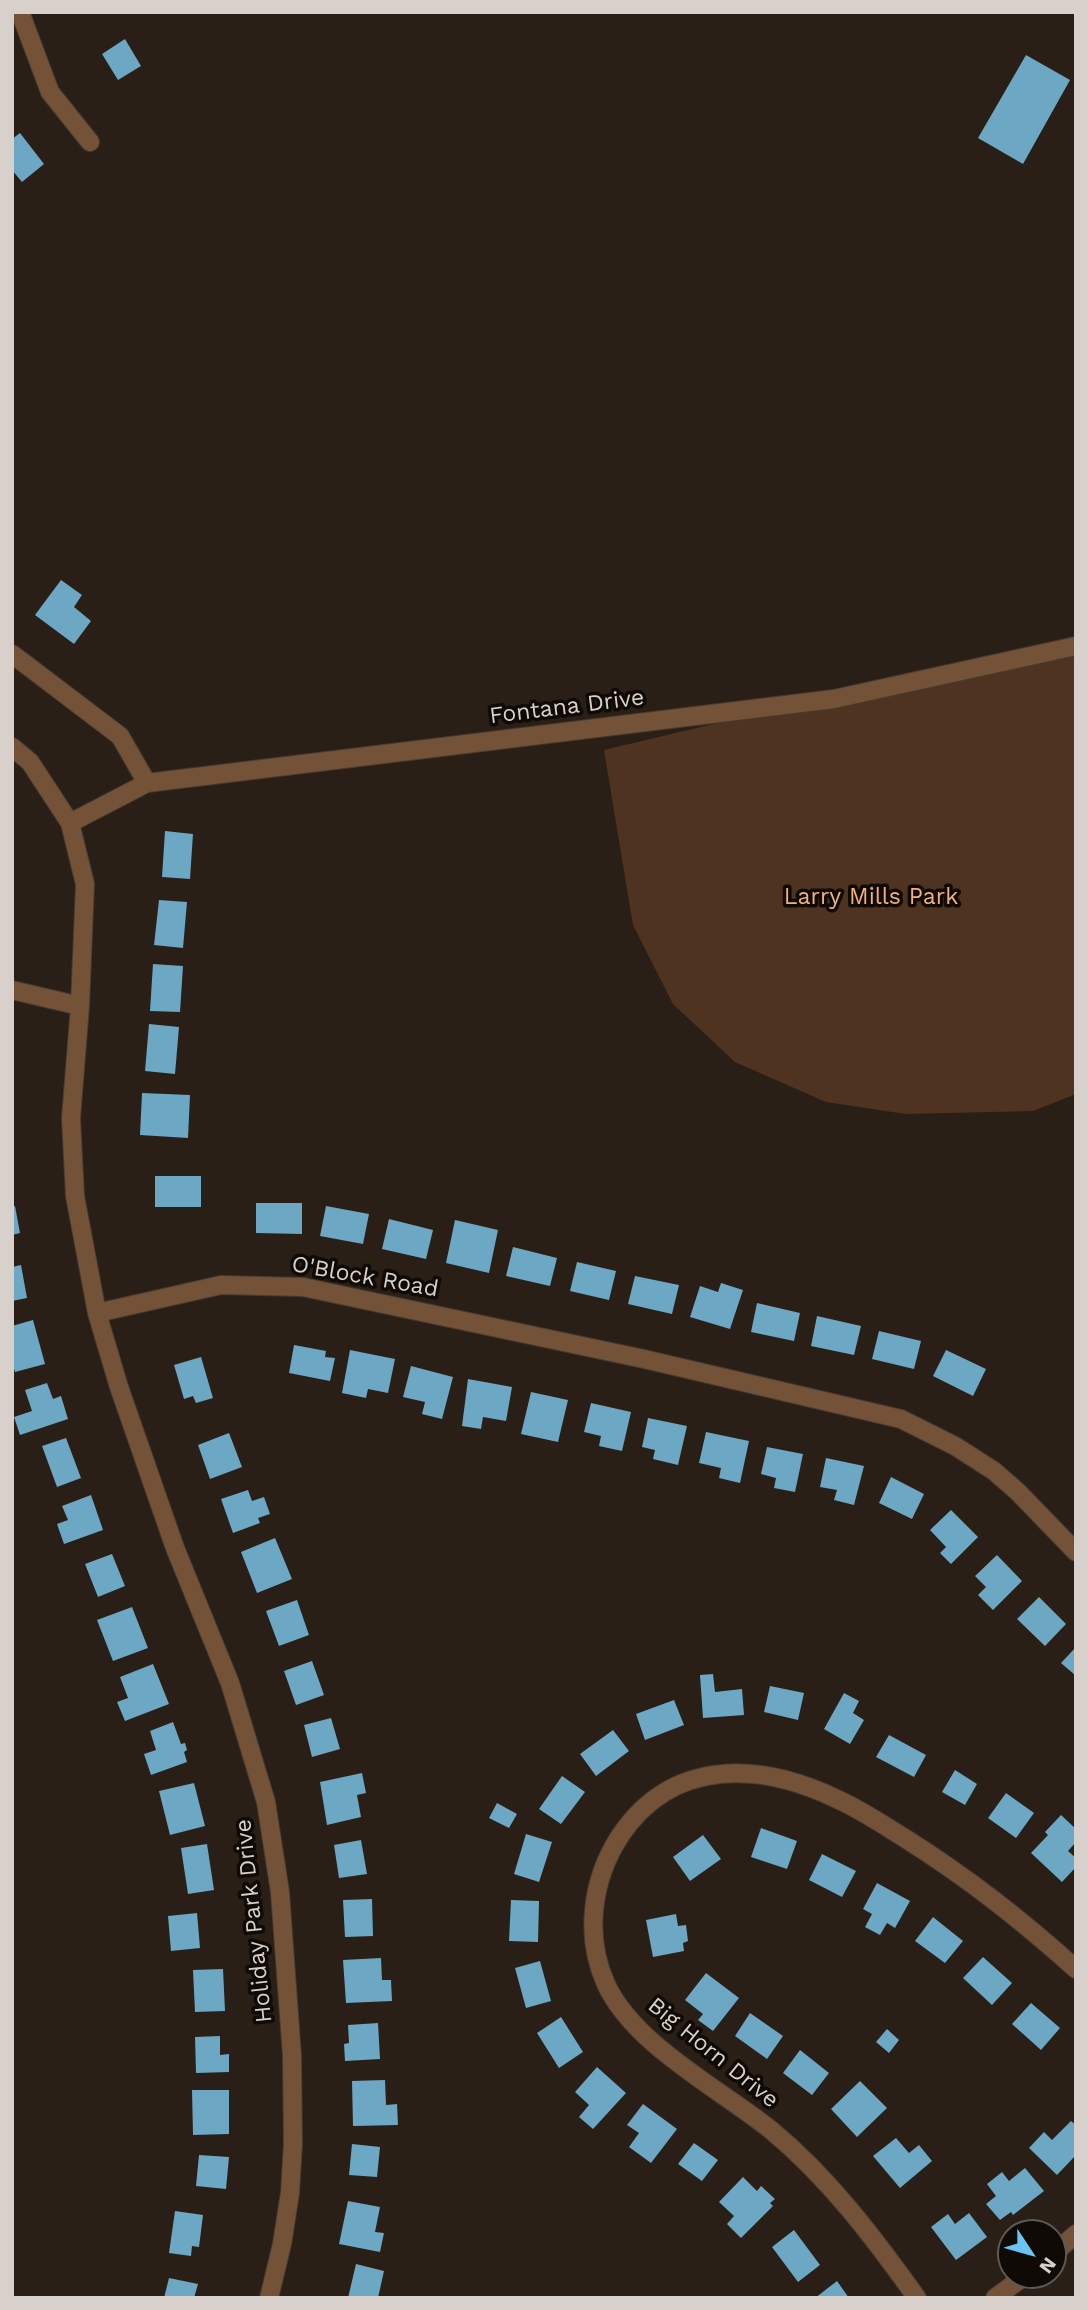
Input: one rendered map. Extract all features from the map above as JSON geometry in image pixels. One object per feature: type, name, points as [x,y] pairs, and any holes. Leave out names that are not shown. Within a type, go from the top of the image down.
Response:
[{"type":"street","points":[[20,12],[50,92],[90,142]]},
{"type":"street","name":"Fontana Drive","points":[[70,823],[147,783],[834,699],[1076,646]]},
{"type":"street","points":[[12,654],[120,736],[147,783]]},
{"type":"street","points":[[12,747],[30,762],[70,823],[85,884],[80,1006],[71,1118],[75,1196],[97,1313]]},
{"type":"street","points":[[12,990],[80,1006]]},
{"type":"street","name":"O'Block Road","points":[[97,1313],[221,1285],[303,1287],[643,1359],[901,1419],[956,1446],[993,1471],[1018,1492],[1076,1552]]},
{"type":"street","name":"Holiday Park Drive","points":[[97,1313],[119,1387],[175,1548],[230,1683],[266,1802],[280,1892],[292,2056],[293,2144],[286,2219],[269,2298]]},
{"type":"street","name":"Big Horn Drive","points":[[917,2298],[875,2240],[810,2165],[771,2131],[641,2032],[620,2008],[606,1985],[593,1936],[594,1907],[613,1847],[630,1822],[653,1800],[680,1783],[711,1774],[742,1772],[806,1785],[840,1800],[938,1859],[1012,1913],[1076,1969]]},
{"type":"green space","name":"Larry Mills Park","points":[[1076,638],[1076,1094],[1033,1111],[906,1114],[826,1102],[735,1062],[673,1004],[633,925],[604,750]]},
{"type":"building","points":[[125,39],[141,66],[118,80],[102,54]]},
{"type":"building","points":[[1026,55],[1070,80],[1023,164],[978,138]]},
{"type":"building","points":[[20,133],[44,164],[22,182],[12,170],[12,139]]},
{"type":"building","points":[[61,580],[82,595],[74,607],[91,621],[74,644],[35,615]]},
{"type":"building","points":[[165,831],[193,834],[190,879],[162,877]]},
{"type":"building","points":[[159,900],[187,902],[183,948],[154,945]]},
{"type":"building","points":[[153,964],[183,966],[180,1012],[150,1011]]},
{"type":"building","points":[[149,1024],[179,1027],[175,1074],[145,1071]]},
{"type":"building","points":[[142,1093],[190,1095],[188,1138],[140,1135]]},
{"type":"building","points":[[155,1176],[201,1176],[201,1207],[155,1207]]},
{"type":"building","points":[[256,1203],[302,1203],[302,1234],[256,1233]]},
{"type":"building","points":[[15,1206],[20,1233],[12,1235],[12,1207]]},
{"type":"building","points":[[326,1206],[369,1214],[363,1244],[320,1236]]},
{"type":"building","points":[[389,1219],[433,1230],[426,1259],[382,1249]]},
{"type":"building","points":[[455,1220],[498,1230],[489,1273],[446,1263]]},
{"type":"building","points":[[513,1247],[557,1258],[550,1286],[506,1276]]},
{"type":"building","points":[[577,1262],[616,1271],[609,1300],[570,1291]]},
{"type":"building","points":[[21,1265],[27,1298],[12,1301],[12,1267]]},
{"type":"building","points":[[635,1276],[679,1285],[672,1314],[628,1304]]},
{"type":"building","points":[[721,1283],[743,1290],[730,1329],[690,1317],[700,1286],[718,1292]]},
{"type":"building","points":[[757,1303],[800,1313],[794,1341],[751,1332]]},
{"type":"building","points":[[817,1316],[861,1326],[854,1355],[811,1346]]},
{"type":"building","points":[[33,1320],[45,1364],[15,1372],[12,1362],[12,1326]]},
{"type":"building","points":[[879,1331],[921,1341],[914,1369],[872,1359]]},
{"type":"building","points":[[294,1345],[326,1351],[325,1357],[335,1358],[330,1381],[289,1373]]},
{"type":"building","points":[[350,1350],[395,1359],[388,1393],[368,1389],[366,1398],[342,1393]]},
{"type":"building","points":[[946,1350],[986,1369],[973,1396],[933,1376]]},
{"type":"building","points":[[201,1357],[213,1398],[196,1403],[193,1396],[184,1399],[174,1365]]},
{"type":"building","points":[[411,1366],[453,1377],[442,1419],[422,1414],[425,1402],[403,1397]]},
{"type":"building","points":[[468,1379],[512,1387],[506,1421],[483,1417],[481,1429],[462,1426]]},
{"type":"building","points":[[47,1383],[53,1399],[61,1396],[68,1419],[20,1435],[14,1417],[32,1411],[25,1390]]},
{"type":"building","points":[[531,1392],[568,1400],[558,1442],[521,1434]]},
{"type":"building","points":[[591,1403],[631,1412],[622,1451],[599,1446],[601,1436],[584,1432]]},
{"type":"building","points":[[648,1418],[687,1426],[678,1465],[653,1459],[655,1450],[642,1447]]},
{"type":"building","points":[[706,1432],[749,1441],[740,1483],[719,1478],[721,1468],[699,1463]]},
{"type":"building","points":[[229,1433],[242,1467],[210,1479],[198,1445]]},
{"type":"building","points":[[66,1438],[81,1478],[57,1487],[42,1446]]},
{"type":"building","points":[[767,1447],[803,1454],[795,1492],[774,1488],[776,1478],[761,1474]]},
{"type":"building","points":[[826,1458],[864,1466],[854,1505],[834,1500],[837,1490],[820,1487]]},
{"type":"building","points":[[891,1477],[924,1494],[912,1519],[879,1503]]},
{"type":"building","points":[[248,1490],[252,1501],[264,1497],[270,1514],[258,1518],[260,1523],[233,1533],[221,1499]]},
{"type":"building","points":[[91,1495],[103,1530],[64,1544],[57,1524],[68,1520],[62,1506]]},
{"type":"building","points":[[951,1510],[978,1537],[951,1564],[940,1553],[946,1547],[930,1530]]},
{"type":"building","points":[[275,1538],[292,1579],[257,1593],[241,1552]]},
{"type":"building","points":[[112,1554],[125,1586],[98,1597],[85,1564]]},
{"type":"building","points":[[997,1555],[1022,1581],[993,1610],[978,1595],[986,1587],[975,1576]]},
{"type":"building","points":[[1039,1597],[1066,1624],[1045,1646],[1017,1619]]},
{"type":"building","points":[[297,1600],[309,1635],[279,1646],[266,1611]]},
{"type":"building","points":[[132,1607],[148,1648],[113,1661],[97,1620]]},
{"type":"building","points":[[1076,1647],[1076,1676],[1061,1663]]},
{"type":"building","points":[[312,1661],[324,1695],[296,1705],[284,1671]]},
{"type":"building","points":[[153,1664],[169,1704],[125,1721],[117,1702],[128,1698],[120,1677]]},
{"type":"building","points":[[713,1674],[715,1692],[742,1689],[744,1715],[703,1718],[700,1675]]},
{"type":"building","points":[[770,1686],[804,1693],[798,1720],[764,1712]]},
{"type":"building","points":[[844,1693],[859,1701],[853,1713],[864,1720],[850,1744],[824,1729]]},
{"type":"building","points":[[674,1700],[684,1725],[645,1740],[636,1714]]},
{"type":"building","points":[[331,1718],[340,1749],[312,1757],[304,1725]]},
{"type":"building","points":[[173,1722],[181,1744],[185,1743],[187,1762],[151,1775],[144,1754],[156,1750],[150,1731]]},
{"type":"building","points":[[613,1730],[629,1751],[596,1776],[580,1754]]},
{"type":"building","points":[[889,1735],[926,1755],[914,1777],[876,1757]]},
{"type":"building","points":[[955,1770],[977,1784],[965,1805],[942,1792]]},
{"type":"building","points":[[362,1773],[366,1793],[357,1795],[361,1817],[327,1825],[320,1782]]},
{"type":"building","points":[[562,1776],[585,1792],[561,1824],[539,1809]]},
{"type":"building","points":[[194,1783],[205,1826],[170,1835],[159,1791]]},
{"type":"building","points":[[1006,1793],[1034,1813],[1016,1838],[988,1818]]},
{"type":"building","points":[[497,1803],[517,1814],[509,1828],[489,1818]]},
{"type":"building","points":[[1061,1815],[1076,1829],[1076,1842],[1068,1851],[1076,1858],[1076,1867],[1062,1882],[1031,1853],[1048,1835],[1045,1832]]},
{"type":"building","points":[[761,1828],[797,1841],[787,1869],[751,1857]]},
{"type":"building","points":[[526,1834],[552,1842],[539,1882],[514,1874]]},
{"type":"building","points":[[703,1835],[721,1859],[690,1881],[673,1857]]},
{"type":"building","points":[[361,1840],[367,1874],[339,1878],[334,1845]]},
{"type":"building","points":[[207,1844],[214,1890],[188,1894],[181,1848]]},
{"type":"building","points":[[822,1854],[856,1871],[842,1897],[809,1880]]},
{"type":"building","points":[[877,1883],[910,1901],[895,1928],[887,1923],[880,1935],[865,1927],[872,1914],[863,1909]]},
{"type":"building","points":[[372,1899],[373,1936],[345,1937],[343,1900]]},
{"type":"building","points":[[511,1900],[539,1901],[538,1942],[509,1941]]},
{"type":"building","points":[[197,1913],[200,1948],[171,1951],[168,1916]]},
{"type":"building","points":[[676,1914],[678,1926],[686,1925],[688,1941],[683,1943],[684,1951],[653,1957],[646,1920]]},
{"type":"building","points":[[933,1917],[963,1941],[945,1963],[915,1941]]},
{"type":"building","points":[[983,1957],[1012,1983],[992,2005],[963,1978]]},
{"type":"building","points":[[381,1958],[382,1980],[391,1980],[392,2001],[346,2003],[343,1960]]},
{"type":"building","points":[[540,1961],[551,2001],[526,2008],[515,1968]]},
{"type":"building","points":[[223,1969],[225,2011],[195,2012],[193,1970]]},
{"type":"building","points":[[706,1973],[739,1998],[713,2031],[698,2020],[703,2014],[685,2000]]},
{"type":"building","points":[[1031,2003],[1060,2028],[1041,2050],[1012,2024]]},
{"type":"building","points":[[750,2013],[783,2036],[767,2059],[735,2036]]},
{"type":"building","points":[[561,2017],[583,2052],[559,2068],[537,2033]]},
{"type":"building","points":[[378,2023],[380,2059],[345,2061],[344,2044],[349,2043],[348,2025]]},
{"type":"building","points":[[887,2029],[899,2040],[889,2053],[876,2042]]},
{"type":"building","points":[[220,2036],[220,2055],[229,2054],[229,2072],[196,2073],[195,2037]]},
{"type":"building","points":[[800,2050],[829,2073],[812,2095],[783,2073]]},
{"type":"building","points":[[597,2067],[626,2093],[593,2129],[579,2117],[589,2105],[575,2092]]},
{"type":"building","points":[[385,2080],[386,2105],[397,2104],[398,2125],[353,2126],[352,2081]]},
{"type":"building","points":[[860,2081],[887,2108],[857,2137],[831,2109]]},
{"type":"building","points":[[192,2090],[229,2090],[229,2134],[193,2135]]},
{"type":"building","points":[[643,2104],[677,2129],[651,2163],[629,2147],[639,2133],[627,2125]]},
{"type":"building","points":[[1071,2121],[1076,2125],[1076,2155],[1057,2175],[1029,2148],[1044,2132],[1052,2140]]},
{"type":"building","points":[[896,2138],[909,2153],[919,2145],[932,2161],[900,2188],[873,2156]]},
{"type":"building","points":[[694,2143],[718,2160],[702,2181],[678,2164]]},
{"type":"building","points":[[352,2144],[380,2147],[377,2177],[349,2175]]},
{"type":"building","points":[[199,2155],[229,2157],[226,2189],[196,2186]]},
{"type":"building","points":[[1025,2168],[1044,2191],[1013,2215],[1011,2212],[999,2219],[986,2204],[996,2196],[987,2184],[1002,2172],[1009,2181]]},
{"type":"building","points":[[743,2177],[757,2191],[761,2186],[775,2199],[770,2203],[773,2206],[741,2238],[727,2224],[734,2216],[719,2202]]},
{"type":"building","points":[[348,2201],[380,2207],[375,2232],[384,2233],[380,2252],[339,2244]]},
{"type":"building","points":[[175,2211],[203,2215],[199,2247],[192,2246],[191,2256],[169,2253]]},
{"type":"building","points":[[969,2213],[987,2237],[956,2260],[931,2227],[948,2214],[955,2224]]},
{"type":"building","points":[[794,2230],[820,2265],[798,2282],[772,2247]]},
{"type":"building","points":[[356,2264],[384,2271],[378,2298],[348,2298]]},
{"type":"building","points":[[169,2278],[198,2284],[194,2298],[164,2298]]},
{"type":"building","points":[[837,2281],[849,2298],[815,2298]]}]
